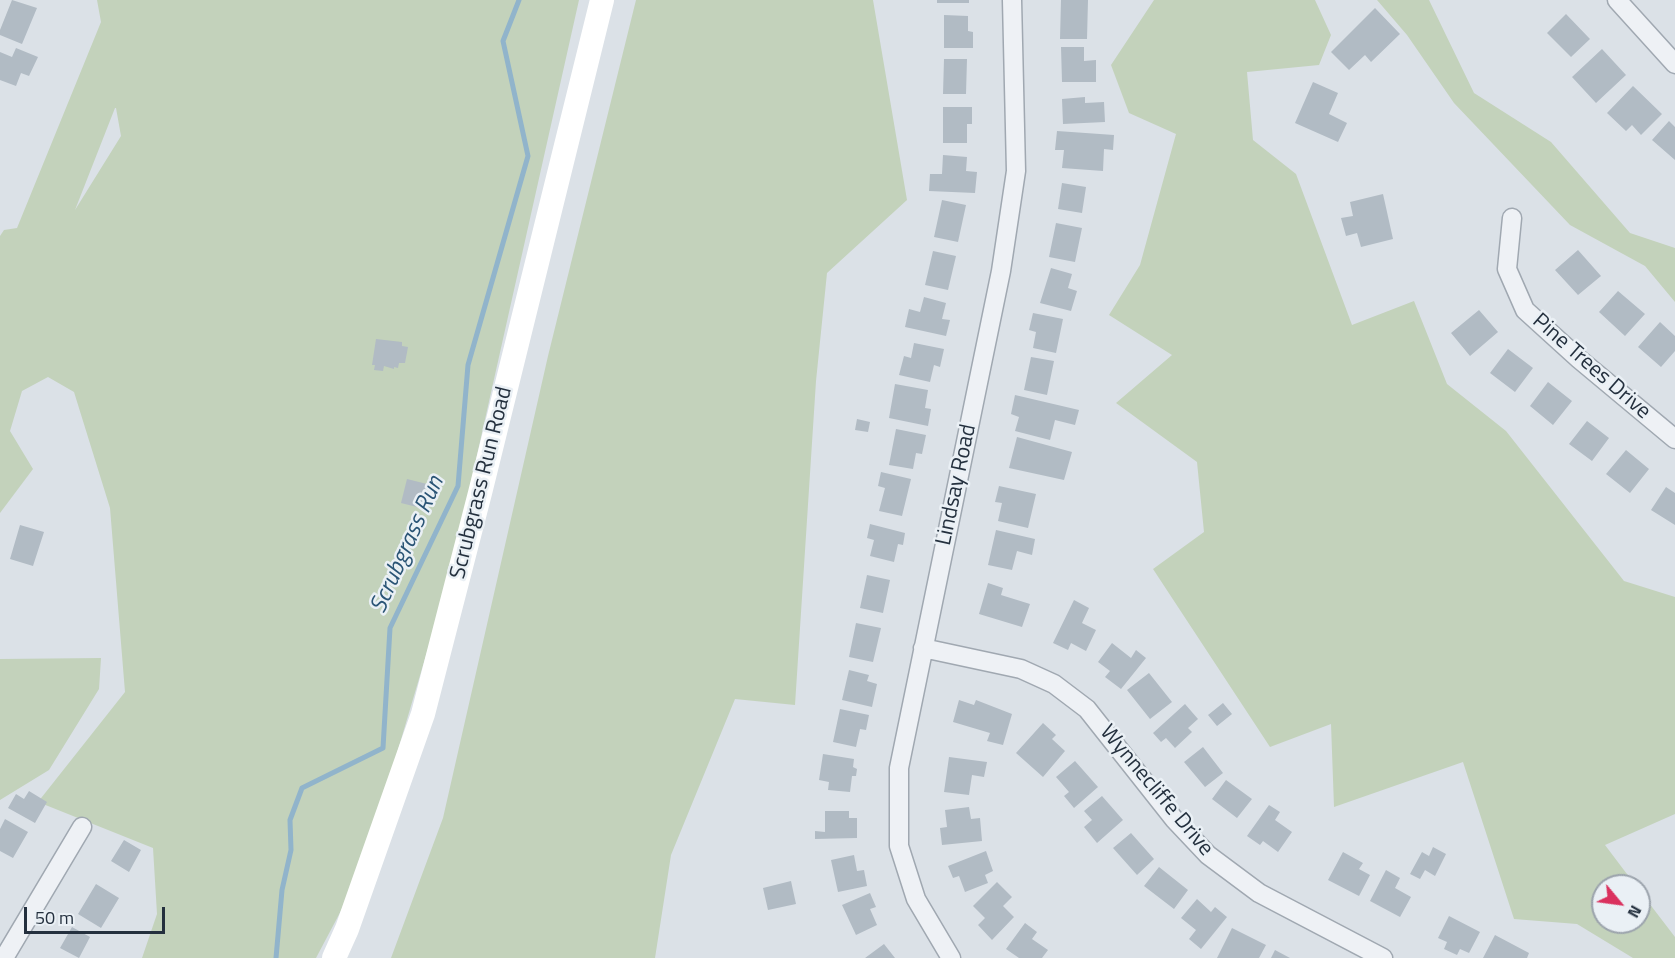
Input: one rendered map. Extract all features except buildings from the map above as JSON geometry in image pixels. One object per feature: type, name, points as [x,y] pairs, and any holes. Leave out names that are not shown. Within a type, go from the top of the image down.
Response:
[{"type":"street","name":"Scrubgrass Run Road","points":[[334,958],[347,929],[423,714],[602,0]]},
{"type":"street","name":"Lindsay Road","points":[[951,958],[916,899],[899,846],[899,768],[1001,271],[1016,171],[1012,0]]},
{"type":"street","points":[[1617,0],[1675,64]]},
{"type":"street","name":"Pine Trees Drive","points":[[1512,218],[1507,269],[1525,310],[1579,359],[1675,439]]},
{"type":"street","name":"Wynnecliffe Drive","points":[[922,648],[1021,669],[1054,684],[1087,709],[1174,819],[1208,855],[1259,893],[1383,958]]},
{"type":"street","points":[[4,958],[82,828]]},
{"type":"green space","points":[[97,0],[579,0],[451,571],[362,871],[316,958],[142,958],[157,914],[153,848],[38,802],[125,692],[110,508],[74,392],[48,377],[22,391],[10,431],[33,469],[0,513],[0,236],[4,230],[17,228],[101,22]],"holes":[[[115,108],[121,136],[75,210]]]},
{"type":"green space","points":[[636,0],[873,0],[907,200],[827,273],[816,381],[795,705],[735,699],[671,855],[655,958],[391,958],[443,818],[548,356]]},
{"type":"green space","points":[[1154,0],[1315,0],[1331,35],[1319,65],[1247,72],[1253,140],[1296,174],[1352,325],[1414,301],[1447,384],[1506,431],[1624,581],[1675,597],[1675,814],[1605,845],[1627,874],[1591,874],[1591,932],[1577,924],[1514,919],[1463,762],[1334,807],[1331,724],[1270,747],[1153,569],[1204,532],[1197,462],[1116,403],[1172,355],[1109,315],[1140,265],[1176,134],[1129,113],[1111,65]]},
{"type":"green space","points":[[1377,0],[1429,0],[1474,93],[1551,142],[1630,233],[1675,248],[1675,302],[1645,266],[1570,225],[1454,103],[1407,35]]},
{"type":"green space","points":[[101,658],[99,689],[49,770],[0,800],[0,659]]},
{"type":"green space","points":[[1651,906],[1675,937],[1675,958],[1633,958],[1593,934],[1651,934]]},
{"type":"waterway","name":"Scrubgrass Run","points":[[276,958],[282,890],[291,850],[290,820],[302,788],[383,748],[390,628],[458,486],[468,365],[528,156],[503,41],[519,0]]}]
